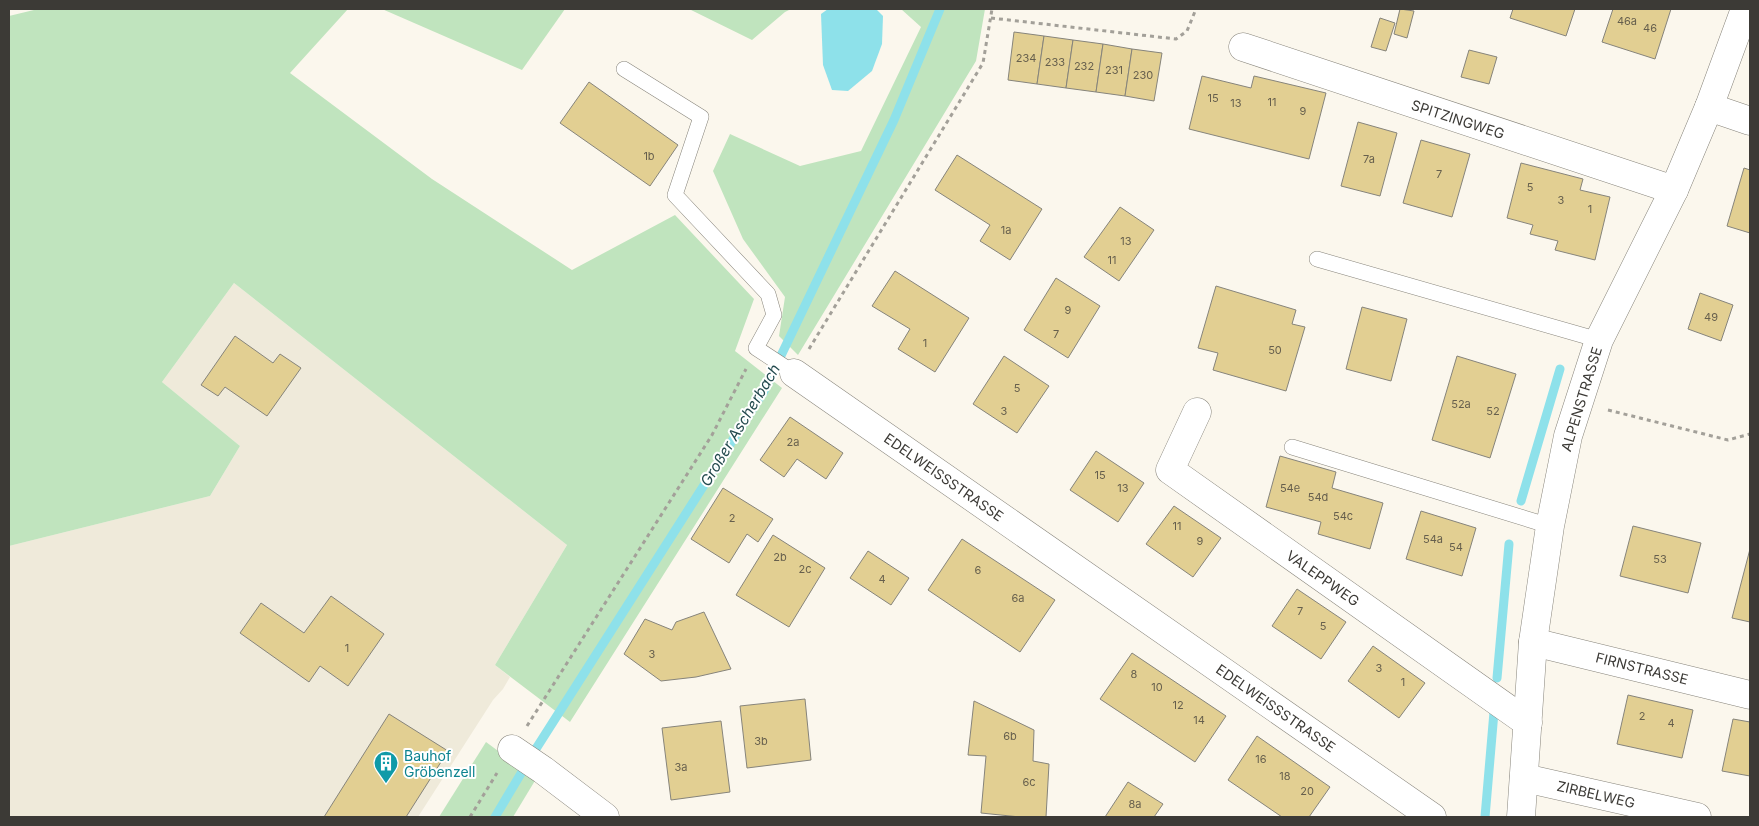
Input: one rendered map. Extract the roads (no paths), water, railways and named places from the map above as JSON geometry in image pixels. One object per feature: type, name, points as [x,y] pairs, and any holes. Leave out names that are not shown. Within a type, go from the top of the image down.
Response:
[{"type":"street","name":"ALPENSTRASSE","points":[[1521,817],[1533,642],[1550,526],[1568,436],[1599,340],[1674,190],[1709,108],[1745,9]]},
{"type":"street","name":"SPITZINGWEG","points":[[1243,47],[1674,190]]},
{"type":"street","points":[[1709,108],[1750,121]]},
{"type":"street","name":"EDELWEISSSTRASSE","points":[[794,373],[1432,817]]},
{"type":"street","name":"VALEPPWEG","points":[[1196,412],[1170,470],[1528,723]]},
{"type":"street","name":"FIRNSTRASSE","points":[[1533,642],[1750,695]]},
{"type":"street","points":[[517,752],[605,817]]},
{"type":"street","name":"ZIRBELWEG","points":[[1524,778],[1697,817]]},
{"type":"lane","name":"EDELWEISSSTRASSE","points":[[624,69],[701,117],[675,195],[768,294],[774,315],[756,348],[794,373]]},
{"type":"lane","points":[[1317,259],[1599,340]]},
{"type":"lane","points":[[1292,447],[1550,526]]},
{"type":"water","points":[[828,9],[876,9],[883,16],[882,44],[872,71],[848,91],[832,90],[823,65],[821,14]]},
{"type":"waterway","name":"Großer Ascherbach","points":[[495,817],[532,755],[764,391],[894,120],[940,9]]},
{"type":"waterway","points":[[1521,501],[1560,369]]},
{"type":"waterway","points":[[1497,678],[1509,544]]},
{"type":"waterway","points":[[1485,817],[1494,712]]},
{"type":"place","name":"Bauhof Gröbenzell","points":[[386,784]]}]
